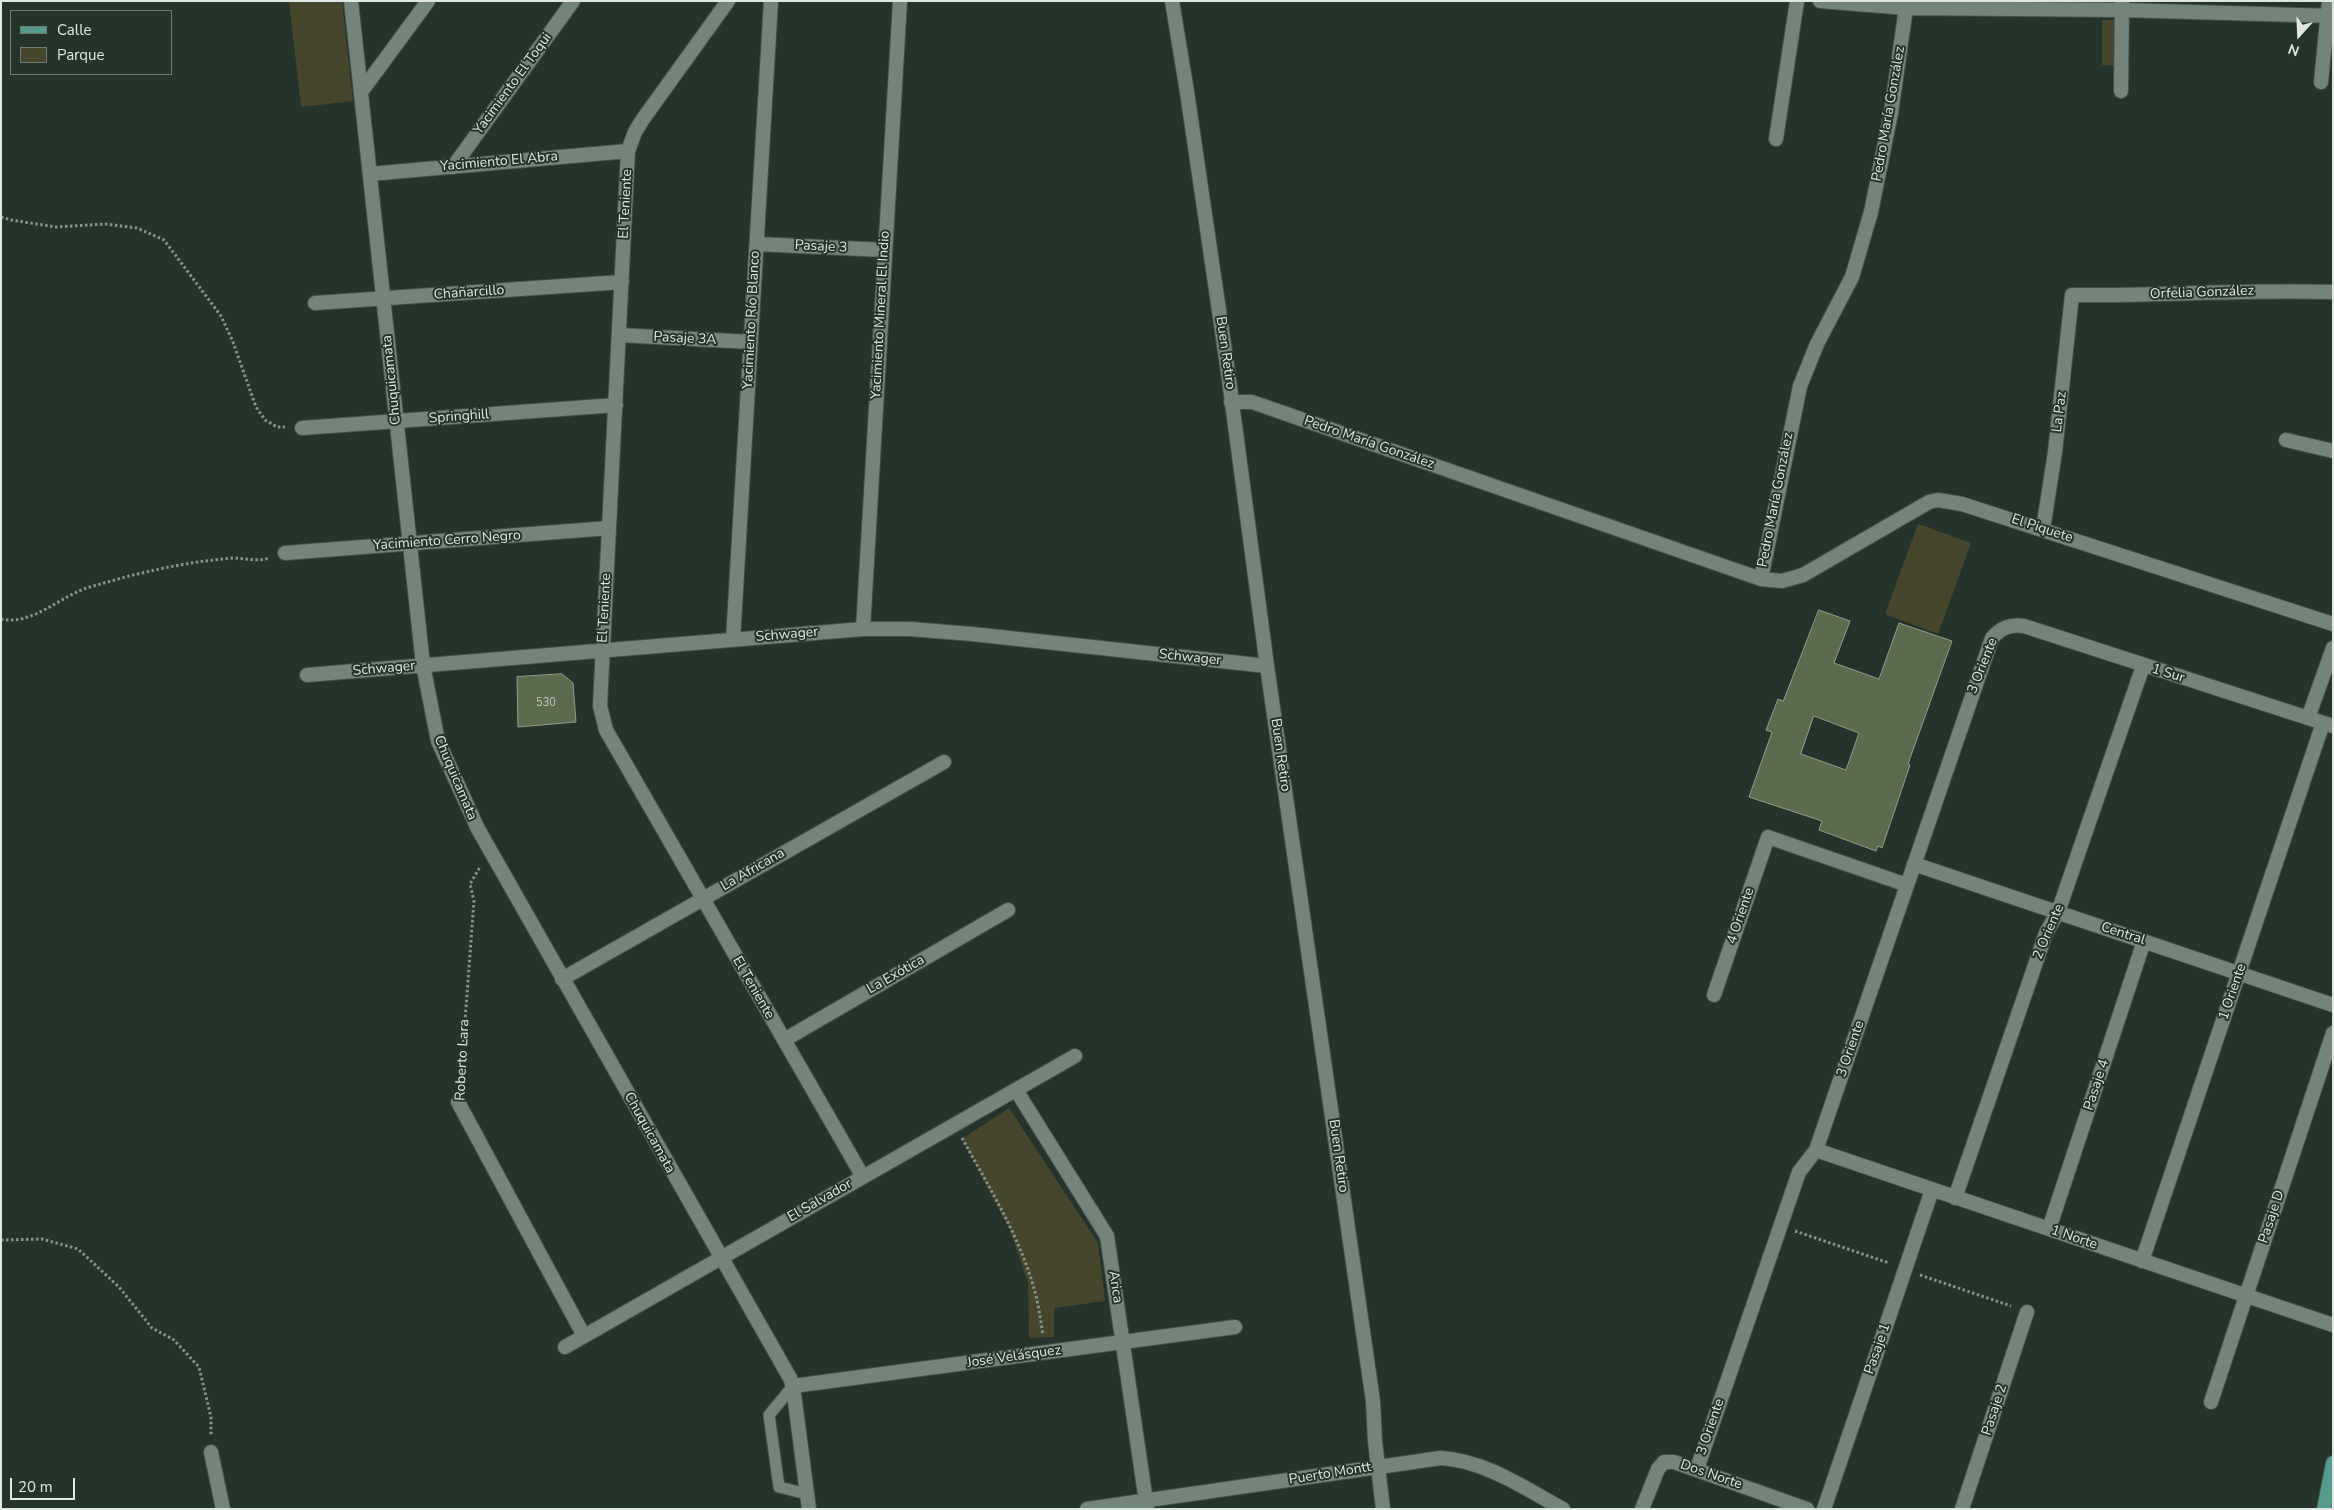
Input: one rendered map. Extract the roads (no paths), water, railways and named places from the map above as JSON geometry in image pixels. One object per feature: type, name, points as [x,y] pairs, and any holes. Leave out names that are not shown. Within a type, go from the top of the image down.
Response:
[{"type":"main road","points":[[2324,1509],[2331,1485],[2333,1463]]},
{"type":"street","name":"Chuquicamata","points":[[351,1],[423,665],[438,741],[469,812],[488,848],[793,1386]]},
{"type":"street","points":[[361,92],[428,1]]},
{"type":"street","name":"Yacimiento El Toqui","points":[[453,166],[573,1]]},
{"type":"street","name":"El Teniente","points":[[728,1],[643,119],[635,132],[628,151],[600,706],[606,730],[863,1177]]},
{"type":"street","name":"Yacimiento Río Blanco","points":[[733,640],[771,1]]},
{"type":"street","name":"Yacimiento Mineral El Indio","points":[[863,628],[900,1]]},
{"type":"street","name":"Buen Retiro","points":[[1172,1],[1187,92],[1267,666],[1373,1400],[1377,1466],[1383,1509]]},
{"type":"street","points":[[1776,139],[1797,1]]},
{"type":"street","points":[[1820,1],[1907,5],[2122,6],[2331,16]]},
{"type":"street","points":[[2321,82],[2331,16],[2329,1]]},
{"type":"street","name":"Pedro María González","points":[[1231,402],[1252,402],[1761,579],[1800,386],[1818,344],[1852,277],[1870,212],[1891,113],[1907,5]]},
{"type":"street","points":[[2121,91],[2122,6]]},
{"type":"street","name":"Yacimiento El Abra","points":[[370,174],[628,151]]},
{"type":"street","name":"Pasaje 3","points":[[757,244],[885,250]]},
{"type":"street","name":"Chañarcillo","points":[[316,304],[622,282]]},
{"type":"street","name":"Orfelia González","points":[[2072,295],[2133,296],[2273,290],[2333,292]]},
{"type":"street","name":"La Paz","points":[[2043,529],[2062,403],[2072,295]]},
{"type":"street","name":"Pasaje 3A","points":[[619,335],[751,342]]},
{"type":"street","name":"Springhill","points":[[302,428],[616,405]]},
{"type":"street","points":[[2286,440],[2333,451]]},
{"type":"street","name":"El Piquete","points":[[1761,579],[1782,581],[1803,576],[1930,502],[1938,500],[1962,504],[2043,529],[2333,624]]},
{"type":"street","name":"Yacimiento Cerro Negro","points":[[285,553],[609,528]]},
{"type":"street","name":"1 Sur","points":[[2003,628],[2024,626],[2328,725]]},
{"type":"street","name":"Schwager","points":[[307,675],[863,628],[910,629],[972,634],[1267,666]]},
{"type":"street","name":"3 Oriente","points":[[1697,1469],[1799,1172],[1816,1150],[1988,645],[1997,632],[2003,628]]},
{"type":"street","points":[[2308,718],[2333,648]]},
{"type":"street","name":"2 Oriente","points":[[1955,1198],[2046,933],[2058,912],[2143,666]]},
{"type":"street","name":"1 Oriente","points":[[2142,1261],[2239,973],[2328,725]]},
{"type":"street","name":"La Africana","points":[[562,979],[944,762]]},
{"type":"street","name":"4 Oriente","points":[[1714,995],[1768,837],[1907,885]]},
{"type":"street","name":"Central","points":[[1914,864],[2333,1004]]},
{"type":"street","name":"La Exótica","points":[[784,1040],[1008,910]]},
{"type":"street","name":"Pasaje 4","points":[[2049,1229],[2144,941]]},
{"type":"street","name":"Pasaje D","points":[[2211,1402],[2333,1033]]},
{"type":"street","name":"El Salvador","points":[[565,1347],[1075,1056]]},
{"type":"street","name":"Arica","points":[[1016,1090],[1107,1236],[1124,1342],[1146,1505]]},
{"type":"street","name":"Roberto Lara","points":[[458,1102],[584,1336]]},
{"type":"street","name":"1 Norte","points":[[1816,1150],[2333,1325]]},
{"type":"street","name":"Pasaje 1","points":[[1824,1509],[1932,1190]]},
{"type":"street","name":"Pasaje 2","points":[[1962,1509],[2027,1312]]},
{"type":"street","name":"José Velásquez","points":[[793,1386],[1235,1327]]},
{"type":"street","points":[[793,1386],[809,1509]]},
{"type":"street","points":[[210,1452],[223,1509]]},
{"type":"street","name":"Puerto Montt","points":[[1087,1509],[1146,1505],[1377,1466],[1426,1459],[1455,1459],[1499,1474],[1563,1509]]},
{"type":"street","name":"Dos Norte","points":[[1642,1509],[1658,1469],[1664,1462],[1674,1462],[1697,1469],[1807,1509]]},
{"type":"lane","points":[[793,1386],[769,1416],[779,1487],[807,1494]]}]
